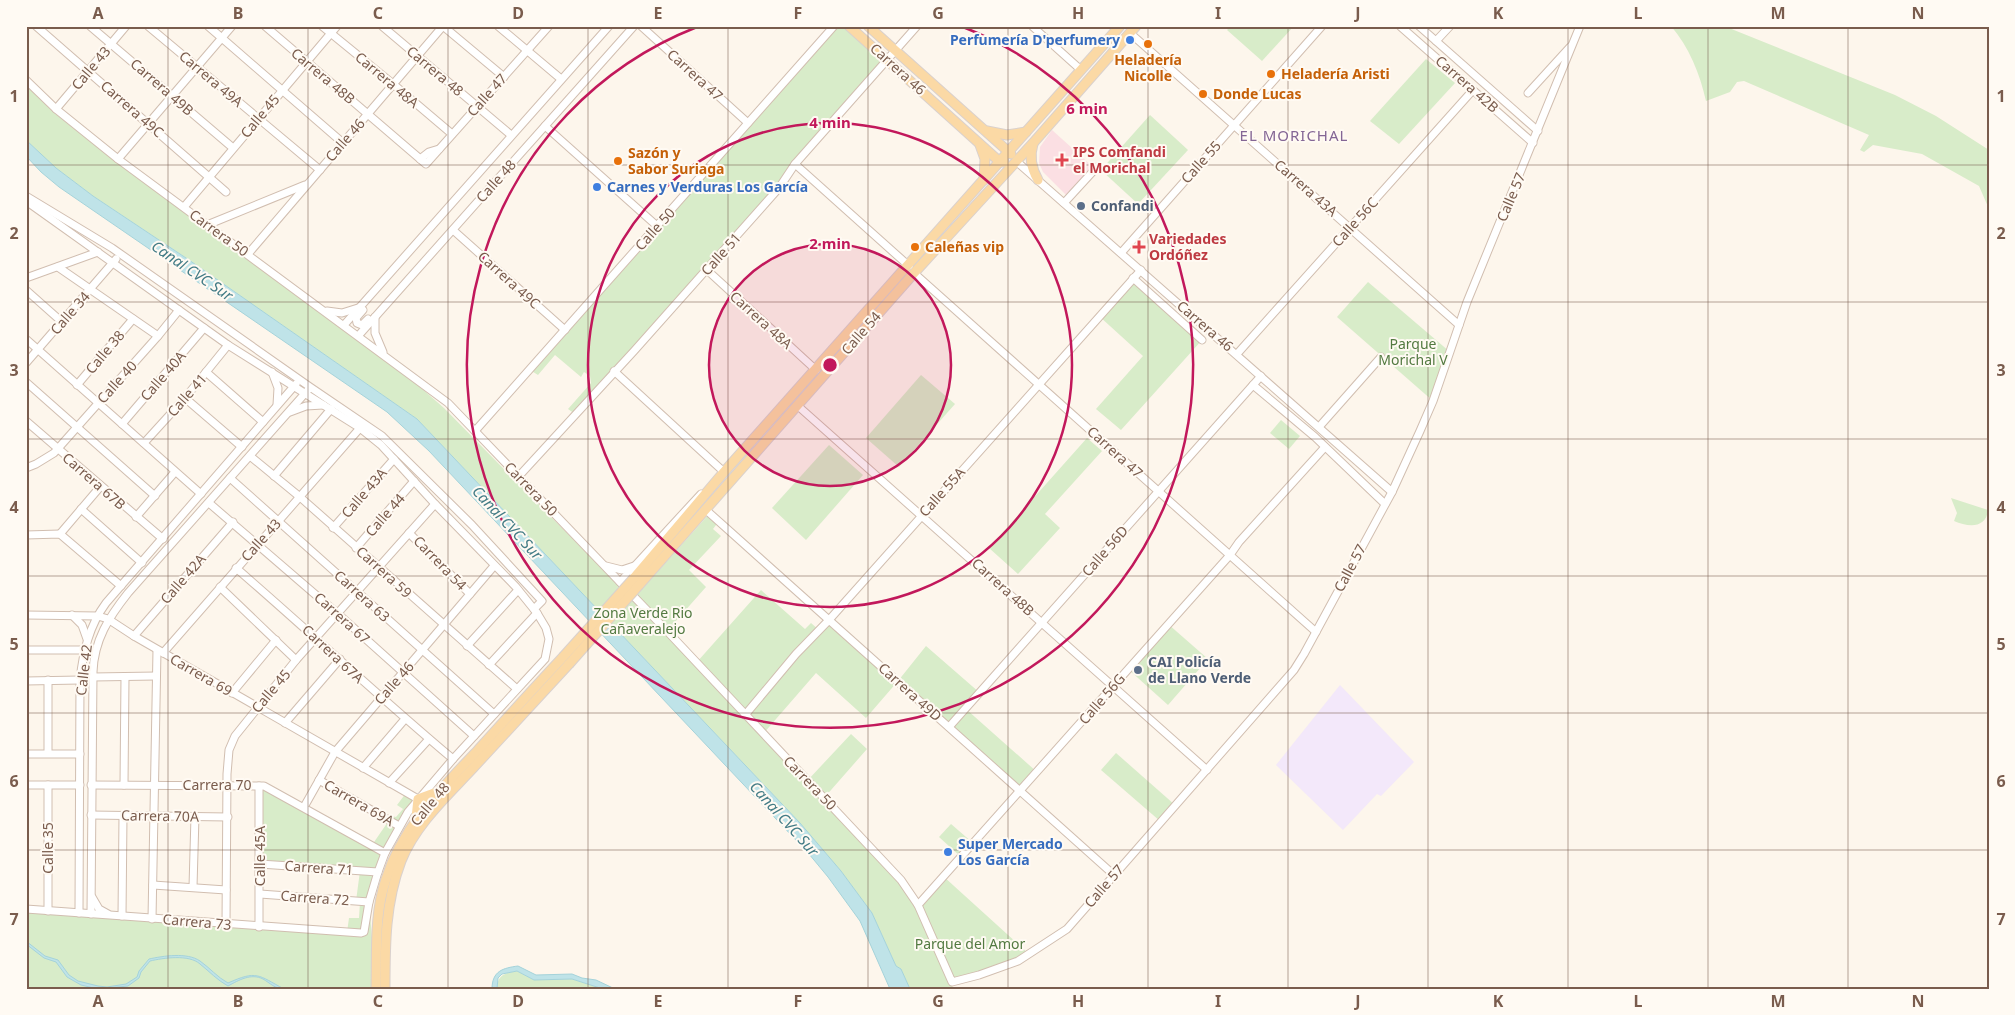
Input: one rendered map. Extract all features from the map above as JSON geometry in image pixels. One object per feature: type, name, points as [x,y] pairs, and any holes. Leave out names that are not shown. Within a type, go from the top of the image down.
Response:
[{"type":"main road","name":"Carrera 46","points":[[849,26],[1000,162]]},
{"type":"main road","name":"Carrera 46","points":[[868,26],[1009,151],[1016,161]]},
{"type":"main road","name":"Calle 54","points":[[566,661],[636,582],[706,510],[798,406],[1009,151],[1120,26]]},
{"type":"main road","name":"Calle 54","points":[[636,582],[724,472],[816,370],[1034,142],[1133,30]]},
{"type":"main road","points":[[937,105],[940,99],[946,95]]},
{"type":"main road","points":[[986,131],[1007,135],[1026,132]]},
{"type":"main road","points":[[976,140],[981,146],[985,159],[984,181]]},
{"type":"main road","points":[[1034,142],[1031,159],[1034,173],[1038,180]]},
{"type":"main road","points":[[1000,162],[1016,161]]},
{"type":"main road","name":"Calle 48","points":[[376,989],[378,916],[386,879],[394,857],[415,820],[440,791],[566,661]]},
{"type":"main road","name":"Calle 48","points":[[384,989],[387,917],[394,857],[566,661]]},
{"type":"main road","points":[[415,820],[418,799],[440,791]]},
{"type":"street","name":"Carrera 49C","points":[[36,26],[210,176],[226,192]]},
{"type":"street","name":"Carrera 49B","points":[[90,26],[233,148]]},
{"type":"street","name":"Calle 43","points":[[56,109],[126,26]]},
{"type":"street","name":"Carrera 49A","points":[[148,26],[320,170]]},
{"type":"street","points":[[208,26],[343,143]]},
{"type":"street","points":[[118,159],[232,26]]},
{"type":"street","name":"Carrera 48B","points":[[265,26],[423,161]]},
{"type":"street","name":"Carrera 48A","points":[[322,26],[452,134]]},
{"type":"street","name":"Calle 45","points":[[184,207],[337,26]]},
{"type":"street","name":"Carrera 48","points":[[382,26],[511,135]]},
{"type":"street","points":[[443,26],[504,77]]},
{"type":"street","name":"Calle 46","points":[[248,254],[443,26]]},
{"type":"street","points":[[498,26],[561,79]]},
{"type":"street","name":"Calle 47","points":[[423,161],[439,149],[549,26]]},
{"type":"street","name":"Calle 48","points":[[344,325],[609,26]]},
{"type":"street","name":"Calle 48","points":[[358,336],[634,26]]},
{"type":"street","name":"Carrera 47","points":[[641,26],[748,123]]},
{"type":"street","name":"Calle 50","points":[[475,431],[834,26]]},
{"type":"street","name":"Calle 51","points":[[518,476],[707,270],[779,188],[795,164],[917,26]]},
{"type":"street","points":[[1032,26],[1082,70]]},
{"type":"street","name":"Calle 55","points":[[1121,253],[1322,26]]},
{"type":"street","name":"Carrera 42B","points":[[1400,26],[1533,142]]},
{"type":"street","name":"Carrera 42B","points":[[1419,26],[1538,131]]},
{"type":"street","points":[[1436,41],[1450,26]]},
{"type":"street","name":"Calle 57","points":[[952,982],[1018,961],[1030,955],[1067,929],[1294,670],[1392,492],[1433,401],[1458,325],[1580,26]]},
{"type":"street","name":"Carrera 43A","points":[[1133,30],[1234,126],[1350,227],[1458,325]]},
{"type":"street","points":[[1528,93],[1573,44]]},
{"type":"street","name":"Carrera 50","points":[[26,80],[56,109],[118,159],[448,403],[604,564],[887,864],[906,886],[918,905],[952,982]]},
{"type":"street","name":"Calle 56C","points":[[1237,354],[1473,90]]},
{"type":"street","points":[[546,126],[657,226]]},
{"type":"street","name":"Carrera 46","points":[[1016,161],[1392,492]]},
{"type":"street","name":"Carrera 47","points":[[795,164],[1316,632]]},
{"type":"street","points":[[1064,203],[1097,167]]},
{"type":"street","points":[[207,225],[308,184]]},
{"type":"street","points":[[26,196],[120,254],[307,390],[382,436],[472,525],[542,601],[489,665]]},
{"type":"street","points":[[26,201],[228,345],[271,372],[297,383]]},
{"type":"street","name":"Carrera 49C","points":[[453,230],[565,330]]},
{"type":"street","points":[[26,278],[98,252]]},
{"type":"street","name":"Calle 34","points":[[26,363],[120,254]]},
{"type":"street","points":[[58,267],[158,336]]},
{"type":"street","name":"Carrera 48A","points":[[707,270],[816,370]]},
{"type":"street","name":"Calle 55A","points":[[745,715],[790,661],[829,620],[1140,270]]},
{"type":"street","name":"Carrera 46","points":[[1133,278],[1202,340]]},
{"type":"street","points":[[26,290],[62,322]]},
{"type":"street","points":[[368,297],[368,304],[356,318],[357,323],[364,324],[376,310],[382,310]]},
{"type":"street","points":[[324,310],[342,313],[359,307]]},
{"type":"street","name":"Calle 40","points":[[26,468],[36,464],[56,450],[179,310]]},
{"type":"street","points":[[376,316],[374,333],[377,342],[386,356]]},
{"type":"street","name":"Calle 38","points":[[77,384],[133,319]]},
{"type":"street","name":"Calle 40A","points":[[122,424],[204,328]]},
{"type":"street","points":[[26,339],[201,494]]},
{"type":"street","name":"Calle 41","points":[[144,443],[185,398],[228,345]]},
{"type":"street","points":[[1319,427],[1381,357]]},
{"type":"street","points":[[614,371],[724,472]]},
{"type":"street","points":[[206,372],[263,422]]},
{"type":"street","points":[[271,372],[278,388],[277,406]]},
{"type":"street","name":"Calle 56D","points":[[949,727],[1261,376]]},
{"type":"street","points":[[26,382],[154,496]]},
{"type":"street","name":"Calle 42","points":[[79,913],[80,680],[84,650],[88,639],[98,616],[121,586],[297,383]]},
{"type":"street","points":[[1253,385],[1325,447],[1385,504]]},
{"type":"street","points":[[289,392],[298,390],[300,394],[299,400]]},
{"type":"street","points":[[307,390],[381,445],[518,590],[535,611]]},
{"type":"street","name":"Calle 42","points":[[91,914],[93,678],[96,649],[108,620],[128,593],[307,390]]},
{"type":"street","points":[[185,398],[242,447]]},
{"type":"street","points":[[287,413],[306,406],[328,407]]},
{"type":"street","name":"Carrera 48B","points":[[798,406],[1207,770]]},
{"type":"street","points":[[274,476],[328,407]]},
{"type":"street","name":"Carrera 67B","points":[[26,421],[56,450],[163,539]]},
{"type":"street","name":"Calle 43","points":[[160,651],[220,587],[360,428]]},
{"type":"street","name":"Calle 56G","points":[[918,905],[1325,447]]},
{"type":"street","name":"Carrera 59","points":[[250,456],[300,497],[517,689]]},
{"type":"street","name":"Calle 43A","points":[[334,528],[394,459]]},
{"type":"street","points":[[136,517],[176,472]]},
{"type":"street","name":"Calle 54","points":[[620,582],[692,502],[724,472]]},
{"type":"street","name":"Carrera 63","points":[[230,478],[494,714]]},
{"type":"street","name":"Calle 44","points":[[356,548],[414,481]]},
{"type":"street","points":[[60,534],[100,487]]},
{"type":"street","name":"Carrera 67","points":[[209,502],[474,736]]},
{"type":"street","name":"Calle 45","points":[[226,925],[227,786],[229,750],[234,736],[296,660],[435,504]]},
{"type":"street","points":[[81,509],[142,563]]},
{"type":"street","name":"Carrera 49D","points":[[706,510],[1114,875]]},
{"type":"street","name":"Calle 42A","points":[[134,636],[233,522]]},
{"type":"street","name":"Carrera 54","points":[[410,533],[470,594]]},
{"type":"street","points":[[26,535],[60,534],[121,586]]},
{"type":"street","points":[[604,564],[622,570],[638,564]]},
{"type":"street","name":"Calle 46","points":[[304,807],[335,752],[380,697],[494,566]]},
{"type":"street","name":"Carrera 67A","points":[[236,568],[317,637],[380,697],[453,759]]},
{"type":"street","points":[[220,587],[296,660]]},
{"type":"street","points":[[468,646],[518,590]]},
{"type":"street","name":"Calle 48","points":[[365,928],[369,902],[378,872],[394,857],[399,826],[418,799],[545,659],[549,639],[546,628],[535,611]]},
{"type":"street","name":"Carrera 69","points":[[26,615],[98,616],[108,620],[418,799]]},
{"type":"street","points":[[72,615],[82,624],[88,639]]},
{"type":"street","points":[[232,693],[276,640]]},
{"type":"street","points":[[26,650],[84,650]]},
{"type":"street","points":[[152,918],[156,676],[160,651]]},
{"type":"street","points":[[285,723],[340,659]]},
{"type":"street","points":[[93,678],[156,676]]},
{"type":"street","points":[[124,785],[126,677]]},
{"type":"street","points":[[26,680],[80,680]]},
{"type":"street","points":[[48,680],[48,754]]},
{"type":"street","points":[[363,768],[405,719]]},
{"type":"street","points":[[389,783],[429,738]]},
{"type":"street","points":[[26,754],[80,754]]},
{"type":"street","name":"Carrera 69A","points":[[319,780],[399,826]]},
{"type":"street","points":[[26,785],[80,785]]},
{"type":"street","name":"Calle 35","points":[[48,785],[48,911]]},
{"type":"street","name":"Carrera 70","points":[[91,785],[259,786],[268,788],[394,857]]},
{"type":"street","name":"Calle 45A","points":[[259,786],[259,927]]},
{"type":"street","name":"Carrera 70A","points":[[91,815],[228,816]]},
{"type":"street","points":[[122,916],[123,816]]},
{"type":"street","points":[[193,887],[195,816]]},
{"type":"street","name":"Carrera 71","points":[[260,864],[378,872]]},
{"type":"street","points":[[153,885],[226,890]]},
{"type":"street","points":[[61,911],[73,905],[79,894]]},
{"type":"street","points":[[91,894],[99,909],[110,915]]},
{"type":"street","name":"Carrera 72","points":[[260,894],[369,902]]},
{"type":"street","name":"Carrera 73","points":[[26,909],[226,925],[361,933],[364,932],[365,928]]},
{"type":"shaded area","name":"IPS Comfandi el Morichal","points":[[1052,130],[1093,167],[1066,195],[1043,172],[1039,163],[1040,147]]},
{"type":"shaded area","points":[[1340,685],[1414,762],[1381,796],[1377,794],[1343,830],[1276,765]]},
{"type":"green space","points":[[834,26],[844,26],[885,63],[575,414],[568,409],[591,383],[590,376],[584,372],[581,377],[555,355],[538,375],[530,370]]},
{"type":"green space","points":[[1231,26],[1294,26],[1262,61],[1227,30]]},
{"type":"green space","points":[[1671,26],[1724,26],[1895,95],[1936,116],[1989,150],[1989,209],[1979,186],[1922,154],[1873,145],[1864,152],[1860,150],[1869,135],[1744,81],[1737,82],[1730,92],[1706,101],[1693,61]]},
{"type":"green space","points":[[1426,59],[1455,83],[1399,144],[1370,121]]},
{"type":"green space","name":"Zona Verde Rio Cañaveralejo","points":[[26,85],[53,112],[116,162],[420,387],[444,408],[615,582],[635,597],[710,513],[719,521],[713,529],[721,536],[689,570],[706,587],[667,631],[697,662],[761,590],[805,629],[811,623],[819,630],[829,620],[898,681],[866,718],[816,673],[763,734],[807,781],[851,734],[867,749],[824,798],[887,864],[918,905],[943,876],[1030,955],[953,981],[952,989],[910,989],[901,969],[896,966],[872,913],[841,871],[800,823],[417,419],[189,260],[93,196],[56,168],[26,140]]},
{"type":"green space","points":[[1150,115],[1188,150],[1138,204],[1101,170]]},
{"type":"green space","points":[[1133,278],[1202,340],[1121,430],[1096,409],[1143,356],[1099,316]]},
{"type":"green space","name":"Parque Morichal V","points":[[1368,282],[1450,352],[1433,401],[1337,317]]},
{"type":"green space","points":[[921,375],[955,404],[899,467],[866,438]]},
{"type":"green space","points":[[1281,420],[1300,436],[1289,449],[1270,433]]},
{"type":"green space","points":[[1087,438],[1102,451],[1045,514],[1060,528],[1018,574],[989,548]]},
{"type":"green space","points":[[829,445],[863,475],[806,540],[772,508]]},
{"type":"green space","points":[[1951,498],[1988,510],[1987,516],[1984,521],[1976,525],[1954,521],[1957,513]]},
{"type":"green space","points":[[1168,624],[1208,659],[1168,705],[1128,669]]},
{"type":"green space","points":[[926,646],[980,693],[966,709],[1037,772],[1020,791],[898,681]]},
{"type":"green space","points":[[1116,753],[1175,805],[1160,821],[1101,770]]},
{"type":"green space","points":[[259,786],[372,845],[392,816],[396,817],[403,809],[397,805],[406,793],[418,799],[399,826],[369,902],[372,938],[371,989],[26,989],[26,909],[347,932],[349,918],[359,918],[360,902],[356,901],[360,871],[260,864]]},
{"type":"green space","points":[[951,824],[973,843],[961,857],[939,837]]},
{"type":"green space","points":[[517,971],[534,980],[572,979],[603,989],[497,989],[498,981],[502,976]]},
{"type":"water","name":"Canal CVC Sur","points":[[26,140],[56,168],[93,196],[189,260],[417,419],[800,823],[841,871],[872,913],[896,966],[901,969],[910,989],[890,989],[860,921],[809,854],[429,451],[387,412],[59,187],[26,156]]},
{"type":"water","points":[[26,941],[45,956],[58,960],[69,975],[78,981],[98,986],[107,987],[126,984],[137,977],[139,971],[149,959],[189,956],[200,961],[228,983],[252,975],[257,976],[268,980],[284,989],[273,986],[259,977],[245,978],[228,986],[195,961],[176,958],[150,961],[141,972],[139,978],[128,986],[98,989],[81,985],[67,977],[56,962],[44,958],[26,944]]},
{"type":"water","points":[[518,966],[536,975],[572,974],[596,980],[615,989],[603,989],[572,979],[534,980],[517,971],[502,974],[498,978],[497,989],[492,989],[494,978],[499,971]]},
{"type":"place","name":"Perfumería D'perfumery","points":[[1130,40]]},
{"type":"place","name":"Heladería Nicolle","points":[[1148,44]]},
{"type":"place","name":"Heladería Aristi","points":[[1271,74]]},
{"type":"place","name":"Donde Lucas","points":[[1203,94]]},
{"type":"place","name":"IPS Comfandi el Morichal","points":[[1062,160]]},
{"type":"place","name":"Sazón y Sabor Suriaga","points":[[618,161]]},
{"type":"place","name":"Carnes y Verduras Los García","points":[[597,187]]},
{"type":"place","name":"Confandi","points":[[1081,206]]},
{"type":"place","name":"Caleñas vip","points":[[915,247]]},
{"type":"place","name":"Variedades Ordóñez","points":[[1139,247]]},
{"type":"place","name":"CAI Policía de Llano Verde","points":[[1138,670]]},
{"type":"place","name":"Super Mercado Los García","points":[[948,852]]},
{"type":"district","name":"EL MORICHAL","points":[[1294,136]]},
{"type":"park label","name":"Parque del Amor","points":[[970,944]]}]
